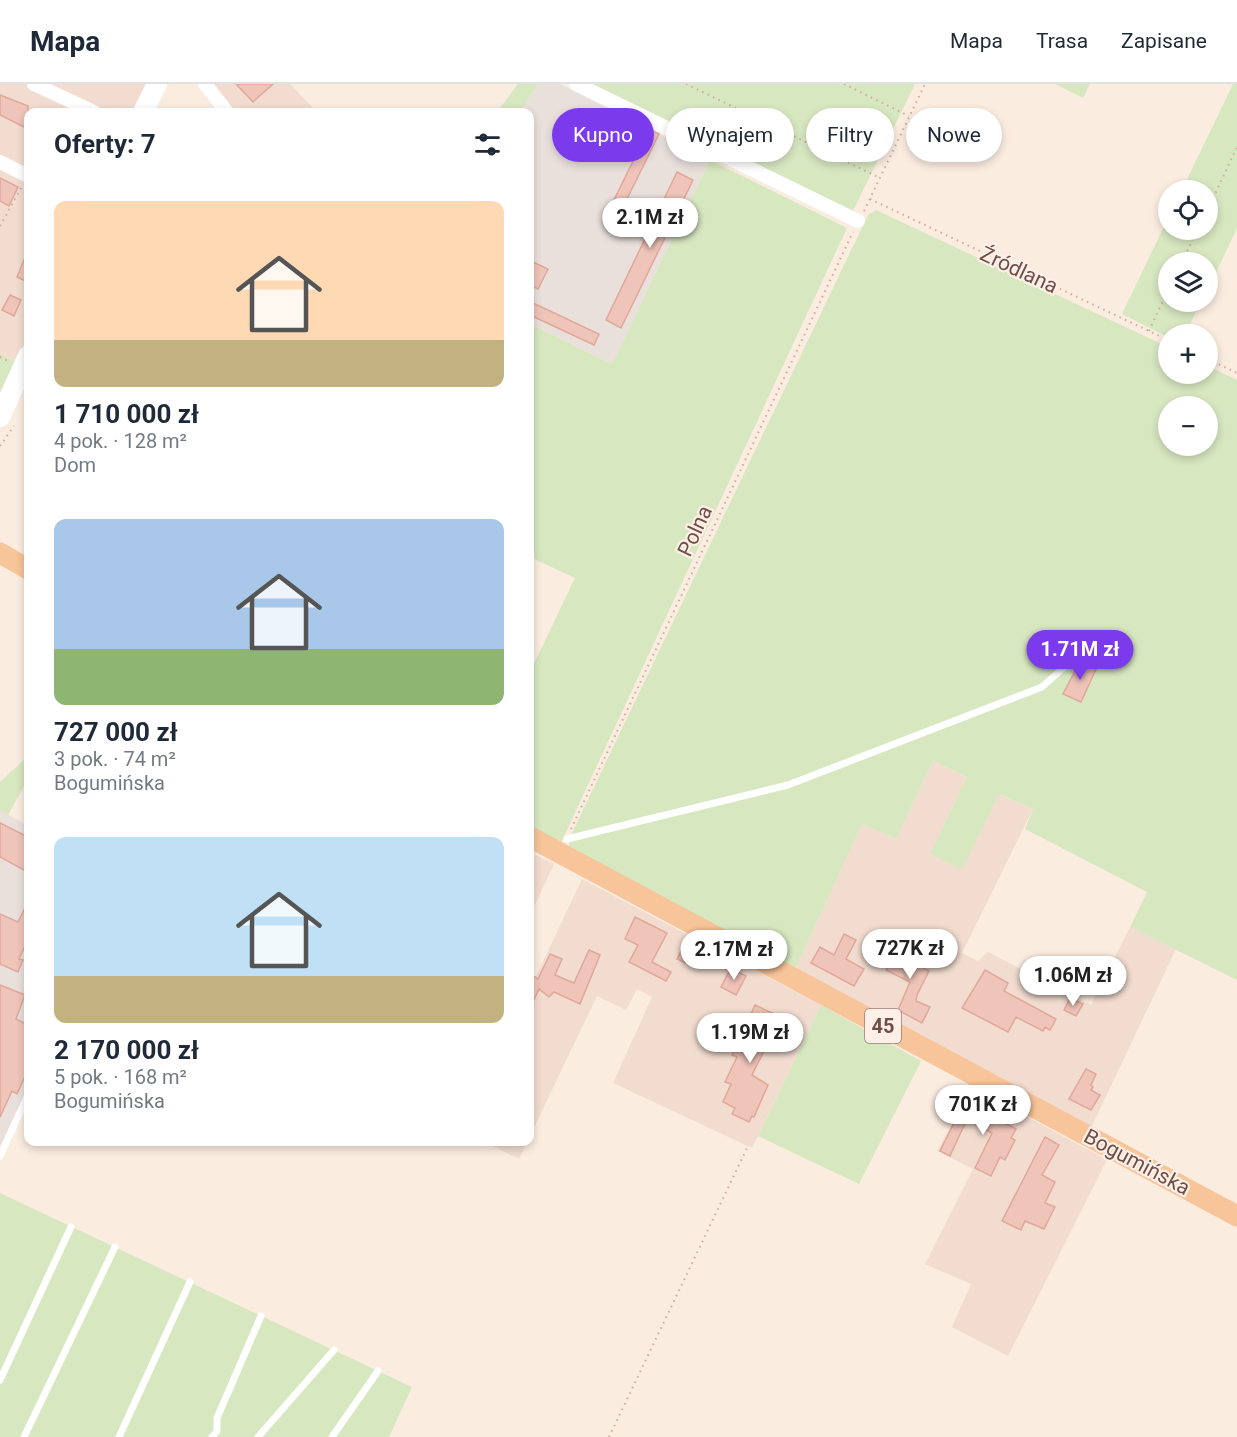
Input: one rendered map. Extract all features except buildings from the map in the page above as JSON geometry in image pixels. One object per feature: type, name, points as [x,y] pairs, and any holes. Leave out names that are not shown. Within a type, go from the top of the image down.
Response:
[{"type":"main road","points":[[145,108],[157,84]]},
{"type":"main road","points":[[0,417],[24,365]]},
{"type":"main road","points":[[0,553],[24,567]]},
{"type":"main road","name":"Bogumińska","points":[[534,839],[1237,1216]]},
{"type":"street","points":[[34,84],[85,108]]},
{"type":"street","points":[[205,84],[224,108]]},
{"type":"street","points":[[576,84],[858,221]]},
{"type":"street","points":[[0,162],[24,174]]},
{"type":"lane","points":[[567,839],[788,785],[1042,687],[1079,654]]},
{"type":"lane","points":[[0,1156],[24,1104]]},
{"type":"lane","points":[[0,1380],[71,1227]]},
{"type":"lane","points":[[24,1437],[115,1247]]},
{"type":"lane","points":[[118,1437],[190,1282]]},
{"type":"lane","points":[[212,1437],[217,1431],[217,1418],[261,1316]]},
{"type":"lane","points":[[258,1437],[334,1350]]},
{"type":"lane","points":[[332,1437],[378,1371]]},
{"type":"path","points":[[686,84],[880,178],[906,122]]},
{"type":"path","points":[[844,84],[906,115]]},
{"type":"path","points":[[913,108],[925,84]]},
{"type":"path","points":[[1218,187],[1237,147]]},
{"type":"path","name":"Źródlana","points":[[880,178],[870,199],[1158,335]]},
{"type":"path","points":[[0,226],[24,179]]},
{"type":"path","name":"Polna","points":[[567,839],[858,221]]},
{"type":"path","points":[[1149,331],[1158,312]]},
{"type":"path","points":[[1218,364],[1237,373]]},
{"type":"path","points":[[609,1437],[748,1146]]},
{"type":"shaded area","points":[[0,84],[146,84],[134,108],[24,108],[24,344],[16,362],[0,354]]},
{"type":"shaded area","points":[[202,84],[290,84],[313,108],[223,108]]},
{"type":"shaded area","points":[[538,84],[560,84],[607,108],[552,108],[552,162],[654,162],[654,132],[666,138],[666,162],[709,162],[612,364],[534,326],[534,108],[523,108]]},
{"type":"shaded area","points":[[933,761],[967,777],[930,854],[962,869],[998,794],[1033,809],[962,953],[978,961],[988,952],[1091,1005],[1130,927],[1176,949],[1091,1128],[795,970],[862,824],[896,839]]},
{"type":"shaded area","points":[[0,810],[24,824],[24,1097],[0,1148]]},
{"type":"shaded area","points":[[534,854],[554,864],[534,906]]},
{"type":"shaded area","points":[[582,879],[821,1005],[752,1148],[613,1083],[652,997],[637,989],[626,1010],[597,996],[534,1128],[534,981]]},
{"type":"shaded area","points":[[972,1087],[1107,1160],[1008,1356],[952,1327],[971,1284],[925,1264],[973,1169],[937,1151]]},
{"type":"shaded area","points":[[493,1146],[525,1146],[519,1159]]},
{"type":"green space","points":[[518,84],[538,84],[523,108],[500,108]]},
{"type":"green space","points":[[593,84],[915,84],[894,127],[894,108],[806,108],[806,162],[877,162],[853,211],[753,162],[794,162],[794,108],[666,108],[666,120],[654,114],[654,108],[642,108]]},
{"type":"green space","points":[[1055,84],[1090,84],[1083,98]]},
{"type":"green space","points":[[1233,84],[1237,84],[1237,228],[1218,268],[1218,252],[1158,252],[1158,312],[1196,312],[1190,324],[1158,324],[1158,332],[1122,314],[1158,239],[1218,240],[1218,180],[1187,180]]},
{"type":"green space","points":[[709,162],[714,162],[847,228],[560,845],[534,831],[534,664],[575,578],[534,559],[534,326],[612,364]]},
{"type":"green space","points":[[876,210],[1158,342],[1158,384],[1218,384],[1218,371],[1237,380],[1237,980],[1130,927],[1147,892],[1025,829],[1033,809],[999,794],[962,870],[930,854],[967,777],[933,761],[896,839],[862,824],[795,970],[569,847],[570,837],[868,215]]},
{"type":"green space","points":[[0,354],[16,362],[0,396]]},
{"type":"green space","points":[[24,760],[24,786],[8,815],[0,810],[0,782]]},
{"type":"green space","points":[[821,1005],[921,1061],[859,1184],[758,1136]]},
{"type":"green space","points":[[0,1193],[412,1387],[389,1437],[0,1437]]}]
